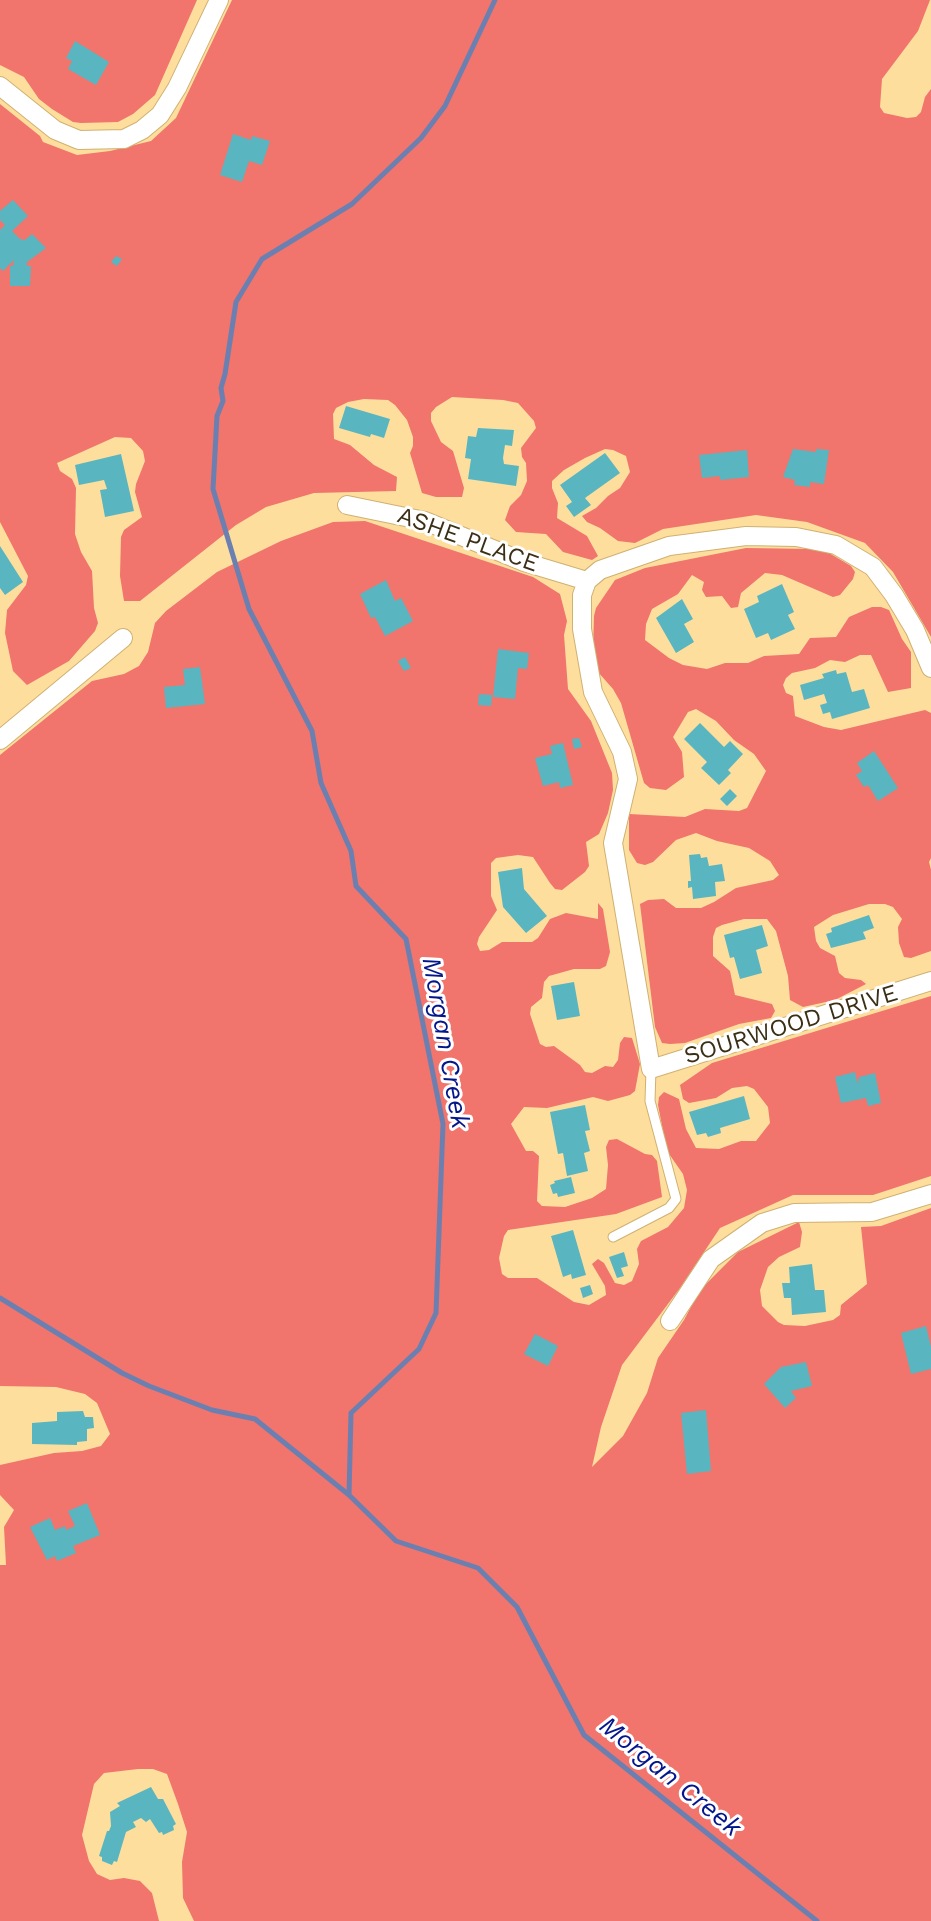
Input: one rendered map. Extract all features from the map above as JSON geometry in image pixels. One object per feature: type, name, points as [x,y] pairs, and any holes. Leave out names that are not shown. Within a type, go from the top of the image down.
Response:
[{"type":"street","points":[[0,86],[55,130],[79,140],[124,139],[142,130],[160,115],[177,88],[219,0]]},
{"type":"street","name":"ASHE PLACE","points":[[347,505],[425,521],[524,562],[587,581]]},
{"type":"street","points":[[651,1069],[613,843],[628,779],[622,752],[593,692],[586,661],[582,595],[587,581],[600,570],[669,546],[746,536],[796,537],[836,545],[873,567],[915,630],[931,668]]},
{"type":"street","points":[[0,740],[123,638]]},
{"type":"street","name":"SOURWOOD DRIVE","points":[[651,1069],[931,981]]},
{"type":"street","points":[[670,1321],[711,1259],[762,1223],[794,1213],[872,1212],[931,1194]]},
{"type":"lane","points":[[613,1237],[669,1208],[676,1199],[650,1101],[651,1069]]},
{"type":"shaded area","points":[[0,0],[197,0],[155,95],[118,122],[81,123],[73,122],[52,109],[39,99],[24,77],[0,65]]},
{"type":"shaded area","points":[[232,0],[930,0],[918,31],[882,79],[880,107],[884,113],[916,117],[931,89],[931,637],[893,572],[865,543],[807,522],[756,515],[663,529],[635,543],[618,541],[582,516],[620,488],[630,472],[626,456],[613,450],[605,449],[585,458],[552,481],[558,503],[557,518],[587,536],[598,556],[592,560],[563,552],[546,534],[516,532],[505,520],[510,506],[521,495],[527,481],[521,448],[536,428],[534,421],[518,403],[452,397],[436,407],[431,413],[431,421],[441,442],[453,451],[464,488],[462,497],[436,497],[422,493],[410,453],[413,437],[407,420],[388,400],[364,399],[336,408],[333,414],[334,439],[350,445],[374,465],[397,477],[396,491],[314,493],[266,507],[236,525],[140,601],[124,601],[120,576],[121,537],[124,530],[142,517],[135,492],[145,461],[143,451],[131,438],[115,437],[57,463],[60,471],[72,479],[76,488],[75,534],[92,571],[98,623],[95,631],[69,661],[27,685],[13,671],[5,633],[7,610],[26,585],[28,576],[0,522],[0,104],[40,136],[43,142],[77,155],[151,141],[176,118]]},
{"type":"shaded area","points":[[365,521],[533,577],[560,594],[567,621],[564,635],[568,689],[591,721],[612,773],[613,790],[608,813],[599,834],[586,842],[589,866],[585,872],[562,890],[555,889],[533,857],[518,855],[496,858],[491,863],[491,896],[497,910],[477,944],[480,951],[489,950],[502,942],[532,942],[550,919],[566,913],[598,919],[598,903],[603,909],[610,952],[606,966],[600,969],[574,969],[549,976],[544,982],[542,998],[531,1007],[530,1014],[540,1044],[554,1046],[585,1072],[613,1067],[618,1060],[620,1043],[624,1037],[632,1038],[640,1064],[635,1091],[608,1101],[593,1097],[547,1108],[524,1107],[511,1124],[526,1151],[533,1151],[539,1156],[537,1201],[542,1206],[565,1207],[592,1198],[606,1189],[606,1147],[609,1140],[617,1139],[652,1155],[657,1161],[662,1197],[616,1214],[508,1230],[499,1258],[502,1274],[508,1278],[537,1278],[574,1302],[589,1305],[606,1295],[605,1286],[592,1264],[598,1259],[604,1263],[615,1283],[624,1285],[632,1281],[639,1264],[637,1249],[641,1241],[668,1227],[684,1208],[687,1190],[683,1174],[667,1151],[658,1105],[659,1097],[664,1092],[679,1099],[686,1129],[696,1148],[719,1149],[741,1141],[756,1141],[770,1123],[768,1107],[754,1089],[747,1086],[732,1088],[716,1098],[689,1103],[683,1099],[680,1085],[712,1063],[931,996],[931,1176],[873,1195],[793,1195],[720,1228],[622,1365],[601,1427],[592,1467],[623,1436],[647,1393],[658,1358],[700,1290],[738,1252],[799,1222],[802,1232],[800,1247],[779,1257],[768,1267],[760,1290],[762,1306],[784,1325],[805,1326],[833,1320],[840,1315],[841,1305],[867,1284],[861,1227],[881,1226],[931,1208],[931,1921],[194,1921],[183,1898],[182,1862],[187,1832],[167,1774],[153,1769],[138,1769],[104,1773],[94,1784],[82,1835],[89,1861],[97,1874],[110,1880],[124,1878],[140,1881],[152,1893],[159,1921],[0,1921],[0,1565],[6,1565],[4,1527],[14,1510],[0,1495],[0,1465],[101,1446],[110,1434],[97,1403],[85,1394],[56,1387],[0,1386],[0,755],[92,681],[124,674],[139,666],[148,652],[155,623],[217,572],[281,541],[333,522]]},
{"type":"shaded area","points":[[746,548],[813,549],[829,553],[851,566],[855,572],[840,595],[833,597],[782,575],[765,573],[741,593],[738,607],[731,608],[722,596],[706,597],[702,590],[704,582],[692,575],[678,594],[652,609],[646,624],[645,640],[683,665],[707,669],[725,663],[748,663],[764,656],[799,654],[810,638],[836,637],[849,617],[872,607],[889,610],[911,652],[911,688],[888,692],[871,655],[860,655],[845,662],[830,660],[815,668],[792,673],[783,685],[786,693],[793,696],[795,716],[824,727],[841,730],[925,710],[931,713],[931,951],[911,958],[904,957],[898,927],[902,919],[893,907],[885,904],[869,904],[833,915],[814,927],[816,941],[820,948],[835,956],[839,973],[866,984],[835,1000],[803,1007],[790,1000],[788,976],[776,931],[767,919],[744,919],[722,925],[716,928],[713,937],[713,956],[730,971],[735,995],[772,1004],[775,1011],[771,1018],[739,1024],[685,1043],[662,1043],[655,1027],[640,904],[664,899],[676,908],[701,908],[736,888],[773,880],[779,875],[770,861],[749,848],[696,833],[676,840],[653,862],[645,865],[637,863],[629,850],[629,814],[685,817],[705,809],[739,811],[747,808],[766,771],[754,754],[734,740],[716,721],[696,709],[688,712],[673,737],[682,752],[684,777],[666,790],[650,788],[644,783],[621,703],[598,672],[593,650],[594,616],[615,580],[645,568]]},
{"type":"building","points":[[75,41],[109,62],[96,85],[68,69],[72,61],[66,58]]},
{"type":"building","points":[[233,134],[251,140],[252,136],[270,141],[262,165],[249,161],[242,182],[220,175]]},
{"type":"building","points":[[13,200],[28,216],[12,231],[25,240],[32,234],[46,248],[27,262],[27,266],[31,266],[30,286],[10,286],[10,266],[13,266],[14,260],[3,271],[0,268],[0,230],[5,225],[0,220],[0,211]]},
{"type":"building","points":[[116,256],[122,259],[117,266],[111,262]]},
{"type":"building","points":[[346,406],[390,419],[384,438],[339,428]]},
{"type":"building","points":[[478,428],[514,430],[512,446],[505,445],[503,458],[504,464],[519,466],[516,486],[468,479],[471,459],[465,458],[468,436],[476,437]]},
{"type":"building","points":[[793,449],[829,450],[824,484],[810,482],[810,487],[794,485],[795,480],[783,477]]},
{"type":"building","points":[[747,450],[749,477],[702,478],[699,455]]},
{"type":"building","points":[[605,453],[620,473],[585,498],[591,505],[574,517],[566,506],[572,502],[560,485]]},
{"type":"building","points":[[121,454],[134,511],[105,517],[100,490],[107,489],[104,480],[79,485],[75,465]]},
{"type":"building","points":[[0,546],[23,582],[5,595],[0,588]]},
{"type":"building","points":[[386,580],[395,601],[401,598],[413,621],[385,636],[375,617],[371,618],[360,594]]},
{"type":"building","points":[[782,584],[794,612],[788,615],[795,629],[771,640],[768,633],[756,638],[744,609],[759,602],[757,596]]},
{"type":"building","points":[[682,599],[693,619],[684,624],[694,642],[676,653],[656,618]]},
{"type":"building","points":[[498,649],[529,653],[527,669],[518,668],[515,699],[493,697]]},
{"type":"building","points":[[405,657],[411,668],[404,671],[398,661]]},
{"type":"building","points":[[200,667],[205,704],[166,708],[164,687],[185,685],[183,669]]},
{"type":"building","points":[[836,670],[837,674],[846,672],[852,692],[864,689],[870,708],[832,719],[830,712],[823,714],[820,705],[827,703],[824,694],[804,700],[800,685],[824,678],[822,674]]},
{"type":"building","points":[[479,694],[492,695],[491,706],[478,705]]},
{"type":"building","points":[[700,723],[724,747],[730,741],[743,754],[719,785],[701,768],[707,762],[684,739]]},
{"type":"building","points":[[579,738],[582,747],[574,749],[572,739]]},
{"type":"building","points":[[563,743],[573,785],[560,788],[559,782],[543,786],[535,758],[552,754],[550,746]]},
{"type":"building","points":[[874,751],[898,788],[878,801],[868,785],[864,787],[856,775],[862,771],[857,763]]},
{"type":"building","points":[[730,789],[737,796],[727,806],[720,799]]},
{"type":"building","points":[[700,854],[701,858],[707,857],[709,866],[722,864],[725,881],[715,882],[716,896],[693,899],[692,887],[688,888],[688,881],[691,881],[689,855]]},
{"type":"building","points":[[522,868],[524,889],[547,916],[526,933],[503,907],[498,872]]},
{"type":"building","points":[[869,915],[874,928],[863,932],[866,939],[831,948],[826,934],[832,932],[831,928]]},
{"type":"building","points":[[762,925],[768,946],[756,950],[762,973],[740,979],[724,935]]},
{"type":"building","points":[[574,982],[580,1016],[557,1020],[551,986]]},
{"type":"building","points":[[855,1072],[858,1084],[859,1077],[875,1073],[881,1103],[868,1106],[866,1098],[841,1103],[835,1077]]},
{"type":"building","points":[[744,1096],[750,1119],[720,1128],[721,1133],[708,1137],[706,1133],[697,1135],[689,1112]]},
{"type":"building","points":[[585,1105],[590,1130],[585,1131],[590,1151],[584,1153],[588,1171],[567,1176],[563,1153],[558,1154],[550,1112]]},
{"type":"building","points":[[571,1177],[575,1193],[558,1197],[557,1193],[553,1194],[550,1185],[554,1181]]},
{"type":"building","points":[[573,1230],[586,1275],[572,1279],[571,1274],[563,1277],[551,1236]]},
{"type":"building","points":[[624,1252],[628,1266],[621,1268],[624,1276],[617,1278],[609,1257]]},
{"type":"building","points":[[812,1264],[815,1290],[824,1290],[826,1312],[792,1315],[791,1298],[784,1298],[782,1283],[790,1283],[789,1267]]},
{"type":"building","points":[[590,1285],[593,1294],[583,1298],[580,1288]]},
{"type":"building","points":[[926,1326],[931,1347],[931,1369],[911,1374],[901,1333]]},
{"type":"building","points":[[535,1334],[558,1346],[548,1366],[524,1354]]},
{"type":"building","points":[[806,1362],[812,1386],[791,1391],[796,1398],[785,1408],[764,1384],[781,1367]]},
{"type":"building","points":[[706,1410],[711,1471],[687,1474],[681,1413]]},
{"type":"building","points":[[83,1411],[85,1417],[93,1417],[94,1428],[87,1429],[87,1441],[77,1442],[77,1445],[32,1444],[32,1423],[57,1421],[57,1412]]},
{"type":"building","points":[[87,1503],[100,1535],[73,1546],[76,1553],[57,1561],[55,1556],[47,1560],[30,1527],[50,1518],[55,1530],[65,1526],[66,1530],[75,1526],[68,1511]]},
{"type":"building","points":[[151,1787],[158,1799],[163,1799],[176,1824],[174,1830],[163,1835],[150,1819],[146,1822],[141,1818],[133,1822],[136,1827],[126,1832],[117,1862],[114,1861],[112,1865],[102,1861],[99,1856],[111,1826],[110,1812],[120,1806],[117,1803]]},
{"type":"waterway","name":"Morgan Creek","points":[[495,0],[445,106],[421,138],[352,204],[262,259],[236,302],[221,388],[223,401],[217,416],[213,489],[249,609],[312,731],[321,783],[351,851],[356,886],[406,939],[443,1124],[436,1313],[419,1349],[351,1413],[349,1495],[396,1541],[478,1568],[517,1607],[584,1735],[817,1921]]},
{"type":"waterway","name":"Morgan Creek","points":[[0,1298],[122,1373],[149,1386],[212,1410],[255,1419],[349,1495]]}]
